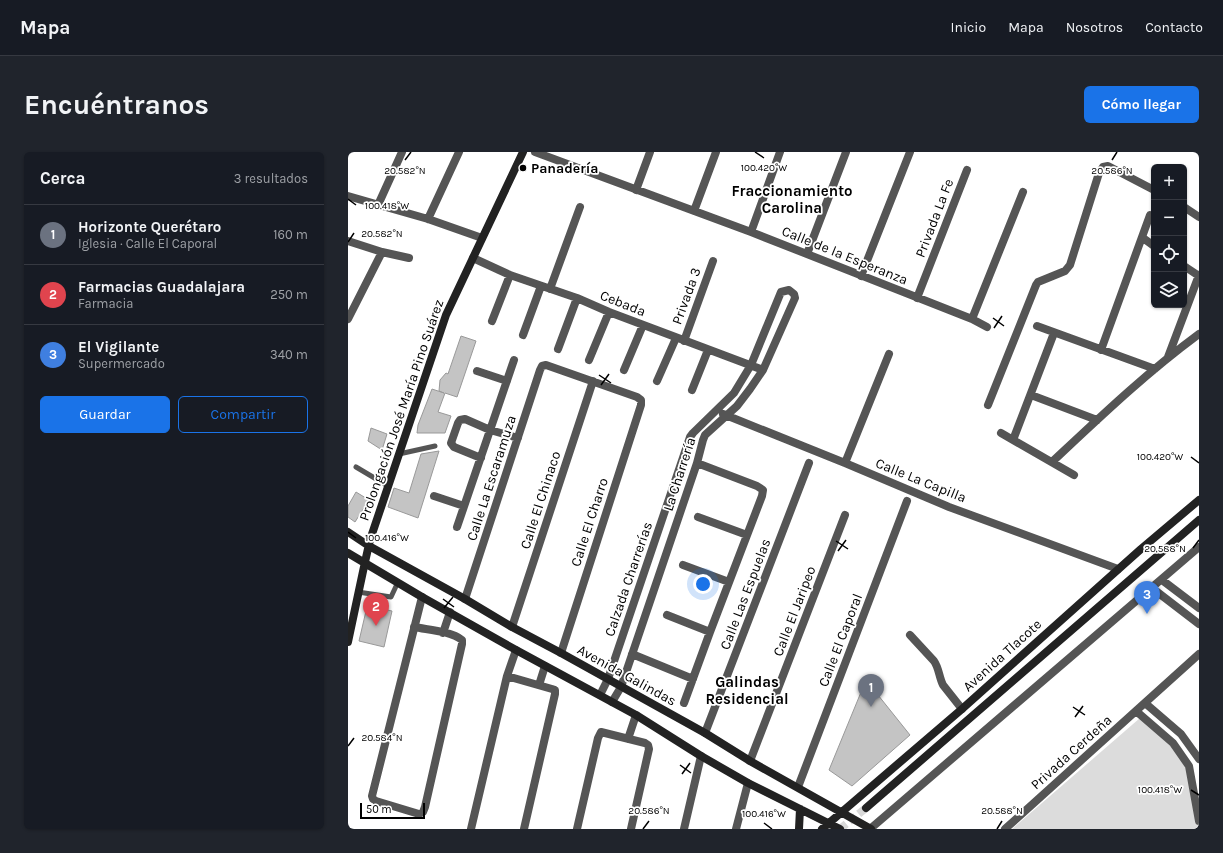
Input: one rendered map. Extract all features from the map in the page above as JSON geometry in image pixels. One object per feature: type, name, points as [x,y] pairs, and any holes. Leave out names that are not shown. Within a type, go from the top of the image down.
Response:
[{"type":"main road","name":"Prolongación José María Pino Suárez","points":[[348,642],[369,546],[446,315],[524,152]]},
{"type":"main road","name":"Avenida Tlacote","points":[[825,826],[962,709],[1118,569],[1199,500]]},
{"type":"main road","name":"Avenida Tlacote","points":[[866,808],[1199,520]]},
{"type":"main road","name":"Avenida Galindas","points":[[348,532],[369,546],[512,627],[561,652],[621,687],[706,733],[750,761],[870,829]]},
{"type":"main road","points":[[348,553],[516,650],[636,715],[701,756],[748,783],[800,809],[825,826],[839,829],[842,812]]},
{"type":"main road","points":[[798,829],[800,809]]},
{"type":"street","points":[[378,205],[402,152]]},
{"type":"street","points":[[428,219],[459,152]]},
{"type":"street","name":"Calle de la Esperanza","points":[[535,152],[751,232],[972,319],[987,327]]},
{"type":"street","points":[[636,190],[650,152]]},
{"type":"street","points":[[694,211],[716,152]]},
{"type":"street","points":[[751,232],[780,152]]},
{"type":"street","points":[[807,254],[846,152]]},
{"type":"street","points":[[861,276],[910,152]]},
{"type":"street","points":[[988,405],[1036,284],[1066,271],[1070,265],[1099,173],[1103,167],[1108,166],[1151,188]]},
{"type":"street","name":"Privada La Fe","points":[[917,298],[967,170]]},
{"type":"street","points":[[972,319],[1023,192]]},
{"type":"street","points":[[348,196],[428,219],[482,238]]},
{"type":"street","points":[[550,289],[580,207]]},
{"type":"street","points":[[1187,209],[1199,217]]},
{"type":"street","points":[[1101,350],[1143,238],[1150,215]]},
{"type":"street","points":[[1143,238],[1151,244]]},
{"type":"street","points":[[348,241],[382,252],[409,258]]},
{"type":"street","points":[[348,319],[350,307],[382,252]]},
{"type":"street","name":"Cebada","points":[[473,258],[510,275],[576,298],[609,312],[763,370]]},
{"type":"street","name":"Privada 3","points":[[657,381],[680,339],[713,261]]},
{"type":"street","points":[[1167,358],[1199,276],[1187,268]]},
{"type":"street","points":[[492,321],[510,275]]},
{"type":"street","points":[[523,335],[541,286]]},
{"type":"street","name":"La Charrería","points":[[612,702],[621,687],[697,463],[703,440],[706,435],[726,417],[750,389],[763,370],[795,298],[794,294],[789,290],[781,292],[751,365]]},
{"type":"street","points":[[558,349],[576,298]]},
{"type":"street","points":[[589,360],[609,312]]},
{"type":"street","points":[[624,370],[644,325]]},
{"type":"street","points":[[1037,326],[1155,369]]},
{"type":"street","points":[[1013,440],[1054,333]]},
{"type":"street","points":[[1052,462],[1167,358],[1199,334]]},
{"type":"street","points":[[692,390],[708,350]]},
{"type":"street","points":[[845,463],[890,354]]},
{"type":"street","points":[[457,527],[514,360]]},
{"type":"street","name":"Calle La Escaramuza","points":[[465,599],[542,366],[546,365],[593,381]]},
{"type":"street","name":"Calzada Charrerías","points":[[600,695],[608,679],[690,437],[734,393],[751,365]]},
{"type":"street","points":[[477,371],[507,381]]},
{"type":"street","name":"Calle El Charro","points":[[561,652],[641,405],[641,400],[637,397],[593,381]]},
{"type":"street","name":"Calle El Chinaco","points":[[512,627],[593,381]]},
{"type":"street","points":[[1031,395],[1097,420]]},
{"type":"street","name":"Calle La Capilla","points":[[717,411],[726,417],[845,463],[949,507],[1118,569]]},
{"type":"street","points":[[481,458],[454,447],[451,443],[460,420],[518,438]]},
{"type":"street","points":[[1001,433],[1074,474]]},
{"type":"street","points":[[684,703],[763,490],[757,486],[697,463]]},
{"type":"street","name":"Calle Las Espuelas","points":[[706,733],[809,463]]},
{"type":"street","points":[[434,496],[464,506]]},
{"type":"street","name":"Calle El Caporal","points":[[798,787],[907,501]]},
{"type":"street","name":"Calle El Jaripeo","points":[[750,761],[845,515]]},
{"type":"street","points":[[698,517],[747,535]]},
{"type":"street","points":[[870,829],[1199,547]]},
{"type":"street","points":[[683,565],[729,582]]},
{"type":"street","points":[[1162,580],[1199,608]]},
{"type":"street","points":[[1152,588],[1199,624]]},
{"type":"street","points":[[414,627],[458,637],[462,640],[425,807],[423,812],[419,814],[376,801],[372,796],[414,627],[422,597]]},
{"type":"street","points":[[443,633],[450,612]]},
{"type":"street","points":[[667,615],[710,632]]},
{"type":"street","points":[[910,635],[936,664],[940,681],[962,709]]},
{"type":"street","points":[[470,829],[507,676],[516,650]]},
{"type":"street","points":[[632,654],[693,679]]},
{"type":"street","name":"Privada Cerdeña","points":[[1004,829],[1199,654]]},
{"type":"street","points":[[539,685],[545,666]]},
{"type":"street","points":[[507,676],[555,690],[524,829]]},
{"type":"street","points":[[1145,703],[1181,734],[1199,759]]},
{"type":"street","points":[[1136,711],[1173,743],[1189,766],[1199,817]]},
{"type":"street","points":[[628,739],[636,715]]},
{"type":"street","points":[[578,829],[599,734],[601,732],[648,745],[649,749],[631,829]]},
{"type":"street","points":[[684,829],[701,756]]},
{"type":"street","points":[[736,829],[748,783]]},
{"type":"lane","points":[[399,454],[435,446]]},
{"type":"lane","points":[[356,467],[388,486]]},
{"type":"lane","points":[[358,592],[389,597],[392,596],[398,582]]},
{"type":"shaded area","points":[[1140,718],[1172,747],[1187,768],[1193,790],[1199,829],[1012,829]]},
{"type":"building","points":[[461,336],[476,341],[457,397],[445,393],[438,412],[451,416],[445,433],[417,433],[418,425],[432,389],[444,393],[439,391],[440,380],[446,373],[448,374]]},
{"type":"building","points":[[371,428],[387,434],[382,450],[368,441]]},
{"type":"building","points":[[439,451],[418,518],[388,507],[394,488],[409,493],[421,454]]},
{"type":"building","points":[[356,492],[369,500],[355,522],[348,517],[348,506]]},
{"type":"building","points":[[374,607],[392,611],[384,647],[359,641],[366,611]]},
{"type":"building","points":[[866,680],[910,735],[852,786],[829,770]]},
{"type":"tunnel","points":[[840,829],[866,808]]},
{"type":"place","name":"Panadería","points":[[523,168]]},
{"type":"place","name":"El Vigilante","points":[[1147,614]]},
{"type":"place","name":"Farmacias Guadalajara","points":[[376,626]]},
{"type":"place","name":"Horizonte Querétaro","points":[[871,707]]},
{"type":"district","name":"Fraccionamiento Carolina","points":[[792,200]]},
{"type":"district","name":"Galindas Residencial","points":[[747,690]]}]
